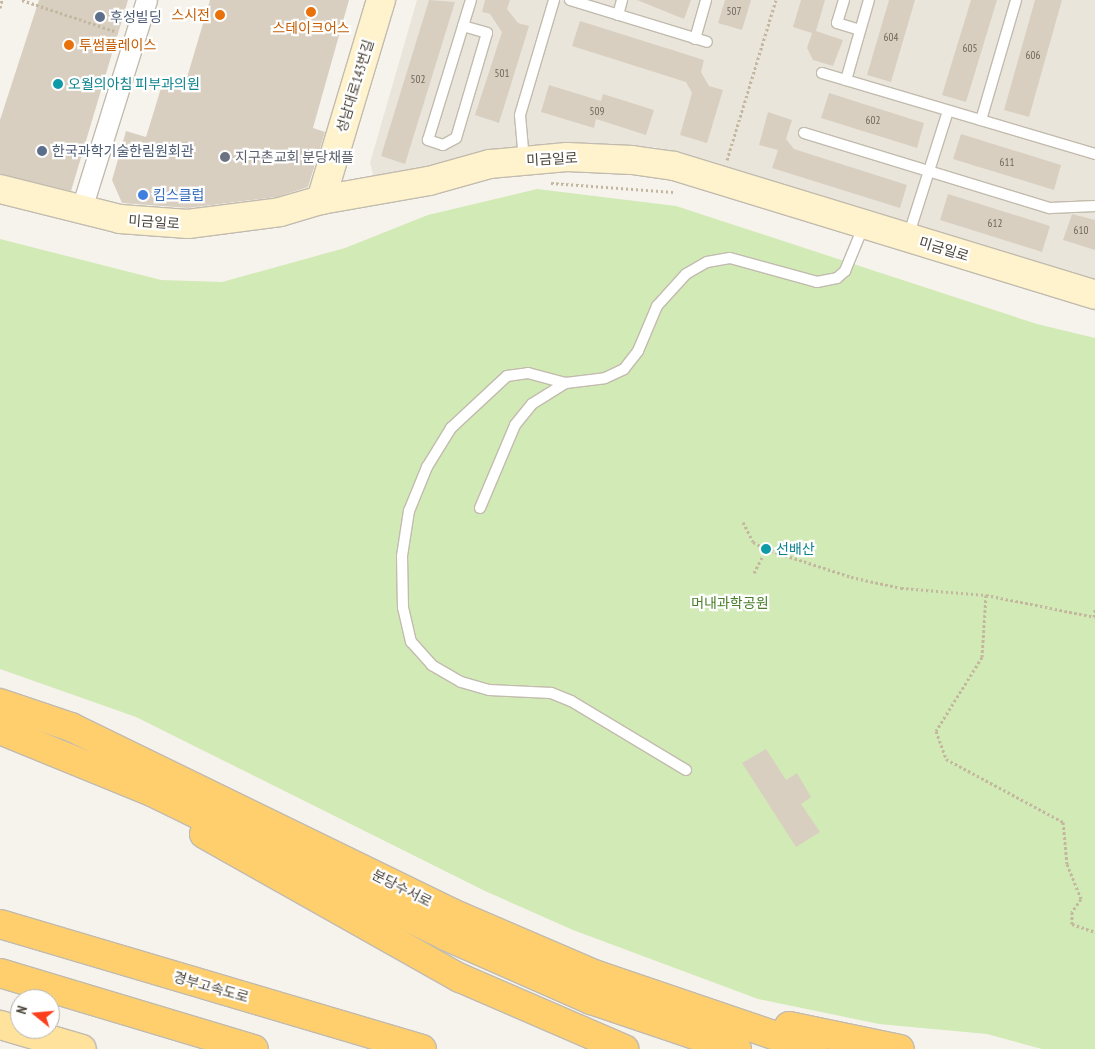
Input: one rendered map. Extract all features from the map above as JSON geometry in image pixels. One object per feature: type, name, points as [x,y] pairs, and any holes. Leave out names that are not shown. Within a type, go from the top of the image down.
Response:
[{"type":"highway","name":"분당수서로","points":[[0,703],[72,727],[452,913],[597,975],[695,1006],[814,1049]]},
{"type":"highway","name":"분당수서로","points":[[0,730],[152,792],[455,940],[592,1000],[737,1049]]},
{"type":"highway","points":[[152,792],[217,845],[460,978],[624,1049]]},
{"type":"highway","name":"경부고속도로","points":[[0,924],[422,1049]]},
{"type":"highway","points":[[0,973],[254,1049]]},
{"type":"highway","points":[[695,1006],[900,1049]]},
{"type":"main road","points":[[0,1025],[82,1049]]},
{"type":"street","points":[[82,209],[147,0]]},
{"type":"street","name":"성남대로143번길","points":[[320,200],[380,0]]},
{"type":"street","name":"미금일로","points":[[0,189],[128,220],[188,224],[280,212],[320,200],[429,181],[490,164],[606,158],[674,166],[1095,295]]},
{"type":"lane","points":[[463,26],[487,34],[456,138],[443,145],[428,140],[463,26],[471,0]]},
{"type":"lane","points":[[524,161],[520,115],[554,0]]},
{"type":"lane","points":[[570,0],[707,42]]},
{"type":"lane","points":[[618,15],[622,0]]},
{"type":"lane","points":[[695,38],[706,0]]},
{"type":"lane","points":[[844,0],[837,23],[860,30]]},
{"type":"lane","points":[[846,80],[869,0]]},
{"type":"lane","points":[[981,120],[1016,0]]},
{"type":"lane","points":[[822,73],[1095,154]]},
{"type":"lane","points":[[908,238],[948,110]]},
{"type":"lane","points":[[804,133],[1050,208],[1095,206]]},
{"type":"lane","points":[[686,770],[571,701],[551,693],[489,690],[461,682],[432,665],[411,642],[402,608],[402,556],[409,511],[427,467],[451,428],[507,376],[528,373],[566,383],[605,378],[624,369],[638,351],[656,306],[669,288],[707,262],[730,258],[817,282],[836,278],[846,271],[865,224]]},
{"type":"lane","points":[[480,508],[515,425],[532,404],[566,383]]},
{"type":"path","points":[[0,8],[2,0]]},
{"type":"path","points":[[22,0],[127,36]]},
{"type":"path","points":[[724,170],[776,0]]},
{"type":"path","points":[[544,182],[686,192]]},
{"type":"path","points":[[743,522],[753,542],[766,549],[852,578],[893,586],[986,595],[1095,617],[1095,609]]},
{"type":"path","points":[[754,573],[766,549]]},
{"type":"path","points":[[986,595],[982,657],[936,731],[946,759],[1063,822],[1067,864],[1081,899],[1072,912],[1072,924],[1095,932]]},
{"type":"shaded area","points":[[417,0],[1095,0],[1095,281],[716,163],[654,147],[548,143],[457,159],[376,185],[370,163]]},
{"type":"green space","name":"머내과학공원","points":[[537,189],[676,206],[1037,324],[1095,338],[1095,1049],[1042,1049],[987,1034],[879,1024],[758,999],[573,930],[485,891],[136,717],[0,669],[0,239],[161,280],[222,282],[345,248],[428,215]]},
{"type":"building","points":[[39,0],[128,0],[71,191],[0,174],[0,120]]},
{"type":"building","points":[[210,0],[349,0],[313,128],[325,132],[308,187],[277,197],[188,208],[122,203],[112,180],[126,131],[146,137],[162,85],[183,91]]},
{"type":"building","points":[[429,0],[455,2],[405,164],[381,156]]},
{"type":"building","points":[[485,0],[510,0],[507,9],[518,23],[529,26],[499,123],[475,115],[502,32],[490,14],[482,12]]},
{"type":"building","points":[[637,0],[691,0],[684,19]]},
{"type":"building","points":[[725,0],[751,0],[742,30],[718,23]]},
{"type":"building","points":[[801,0],[825,0],[816,31],[843,40],[833,66],[813,60],[807,48],[812,33],[793,27]]},
{"type":"building","points":[[889,0],[915,0],[891,82],[867,75]]},
{"type":"building","points":[[971,0],[997,0],[966,102],[942,95]]},
{"type":"building","points":[[1035,0],[1062,0],[1029,117],[1004,110]]},
{"type":"building","points":[[580,21],[704,60],[701,72],[709,86],[723,90],[707,143],[680,135],[692,93],[686,82],[572,46]]},
{"type":"building","points":[[549,85],[601,101],[603,94],[654,110],[646,135],[596,119],[594,128],[541,112]]},
{"type":"building","points":[[829,93],[924,123],[917,148],[821,118]]},
{"type":"building","points":[[768,112],[792,120],[786,139],[794,149],[907,185],[900,208],[772,168],[778,150],[759,145]]},
{"type":"building","points":[[961,134],[1061,165],[1054,190],[953,159]]},
{"type":"building","points":[[948,194],[1050,226],[1042,252],[940,220]]},
{"type":"building","points":[[1072,214],[1095,220],[1095,250],[1063,240]]},
{"type":"building","points":[[766,749],[786,780],[797,773],[811,797],[801,804],[820,832],[796,847],[742,763]]},
{"type":"place","name":"스테이크어스","points":[[311,12]]},
{"type":"place","name":"스시전","points":[[220,15]]},
{"type":"place","name":"후성빌딩","points":[[100,17]]},
{"type":"place","name":"투썸플레이스","points":[[69,45]]},
{"type":"place","name":"오월의아침 피부과의원","points":[[58,84]]},
{"type":"place","name":"한국과학기술한림원회관","points":[[42,151]]},
{"type":"place","name":"지구촌교회 분당채플","points":[[225,157]]},
{"type":"place","name":"킴스클럽","points":[[143,195]]},
{"type":"place","name":"선배산","points":[[766,549]]}]
